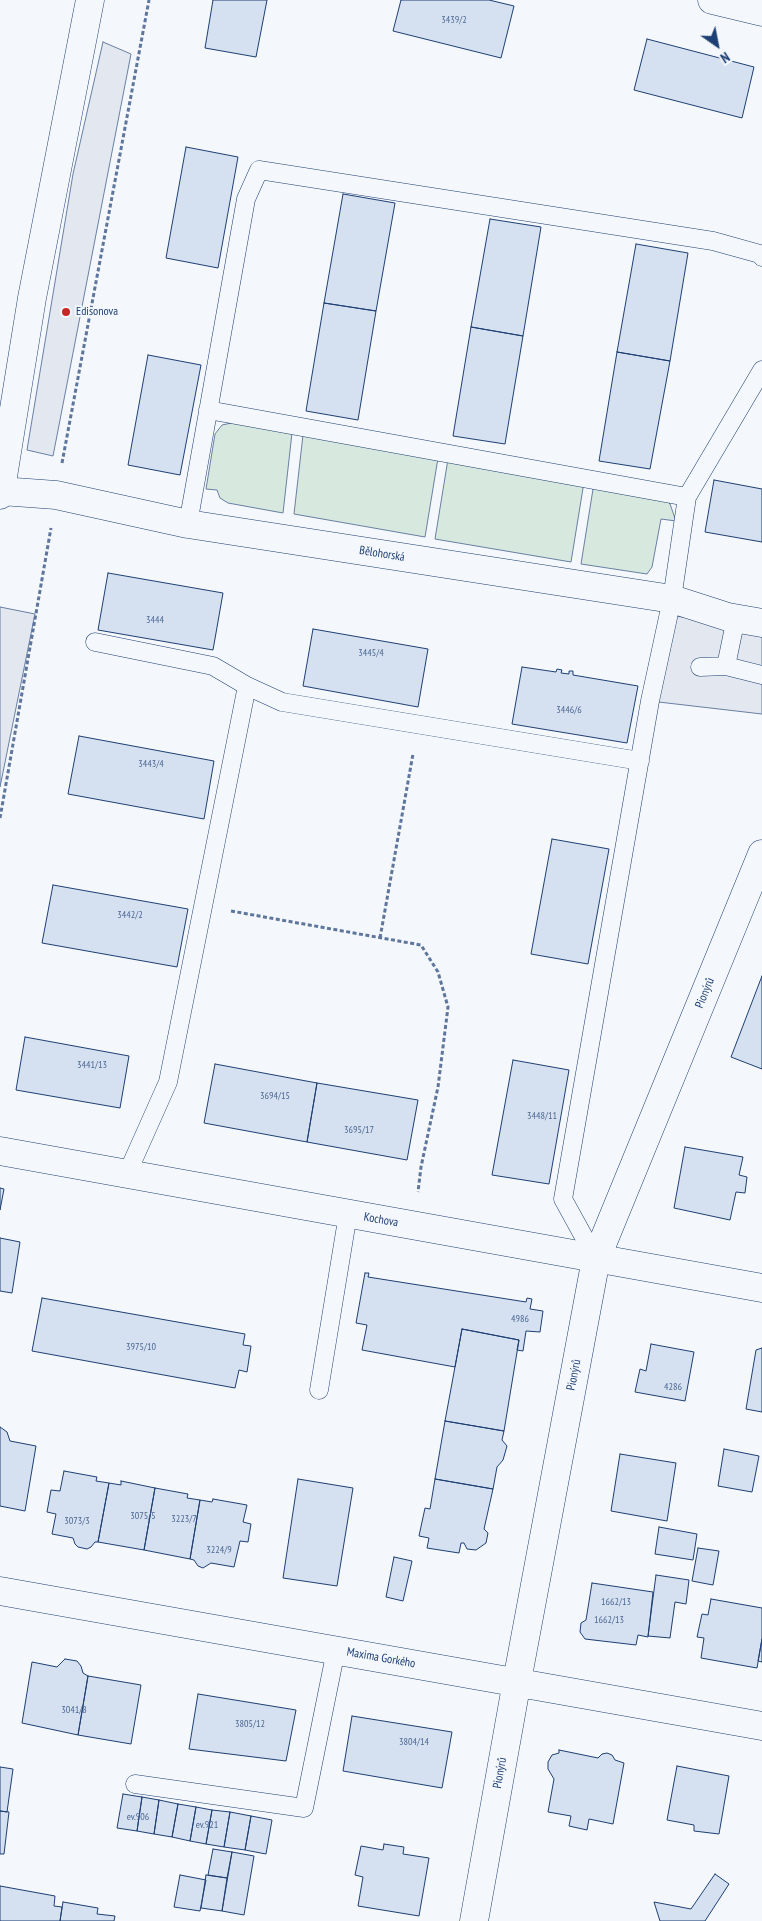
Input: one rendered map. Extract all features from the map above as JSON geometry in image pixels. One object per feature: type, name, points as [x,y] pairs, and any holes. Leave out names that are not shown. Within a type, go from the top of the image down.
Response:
[{"type":"street","points":[[0,492],[32,298],[90,0]]},
{"type":"street","points":[[712,0],[762,12]]},
{"type":"street","name":"Bělohorská","points":[[0,492],[56,495],[188,524],[672,599],[728,617],[762,623]]},
{"type":"street","name":"Pionýrů","points":[[474,1921],[596,1259],[762,854]]},
{"type":"street","name":"Kochova","points":[[0,1151],[762,1288]]},
{"type":"street","name":"Maxima Gorkého","points":[[0,1591],[517,1681],[762,1726]]},
{"type":"lane","points":[[188,524],[246,199],[259,170],[713,241],[760,254],[762,258]]},
{"type":"lane","points":[[596,1259],[563,1199],[650,701],[672,599],[687,497],[762,370]]},
{"type":"lane","points":[[208,410],[687,497]]},
{"type":"lane","points":[[726,666],[736,618]]},
{"type":"lane","points":[[95,642],[213,666],[247,686],[282,702],[640,762]]},
{"type":"lane","points":[[700,667],[726,666],[762,675]]},
{"type":"lane","points":[[127,1174],[168,1082],[247,686]]},
{"type":"lane","points":[[319,1390],[348,1214]]},
{"type":"lane","points":[[135,1784],[304,1808],[336,1650]]},
{"type":"path","points":[[0,818],[56,495],[149,0]]},
{"type":"path","points":[[380,938],[418,724]]},
{"type":"path","points":[[203,906],[421,945],[438,972],[448,1007],[438,1087],[420,1167],[414,1226]]},
{"type":"shaded area","name":"Edisonova","points":[[103,42],[131,54],[53,456],[27,450],[73,174]]},
{"type":"shaded area","points":[[236,422],[292,433],[283,513],[228,503],[220,498],[217,490],[206,489],[215,434],[222,425]]},
{"type":"shaded area","points":[[303,435],[438,458],[425,537],[294,514]]},
{"type":"shaded area","points":[[448,459],[584,482],[571,562],[435,539]]},
{"type":"shaded area","points":[[594,483],[666,500],[670,504],[676,521],[661,519],[652,567],[647,574],[581,564]]},
{"type":"shaded area","points":[[0,607],[35,614],[0,787]]},
{"type":"shaded area","points":[[668,615],[725,623],[762,632],[762,714],[650,701]]},
{"type":"building","points":[[213,0],[267,0],[256,57],[205,48]]},
{"type":"building","points":[[401,0],[489,0],[514,6],[501,58],[393,31]]},
{"type":"building","points":[[647,39],[754,67],[742,118],[634,90]]},
{"type":"building","points":[[186,147],[238,157],[218,268],[166,258]]},
{"type":"building","points":[[343,194],[395,203],[376,311],[324,303]]},
{"type":"building","points":[[490,219],[541,227],[523,336],[471,327]]},
{"type":"building","points":[[636,244],[688,253],[670,361],[617,352]]},
{"type":"building","points":[[324,303],[376,311],[358,420],[306,411]]},
{"type":"building","points":[[471,327],[523,336],[505,444],[453,436]]},
{"type":"building","points":[[617,352],[670,361],[650,469],[599,461]]},
{"type":"building","points":[[148,355],[201,365],[180,475],[128,465]]},
{"type":"building","points":[[714,480],[762,489],[762,542],[705,532]]},
{"type":"building","points":[[108,573],[223,593],[213,650],[98,630]]},
{"type":"building","points":[[313,629],[428,649],[418,707],[303,686]]},
{"type":"building","points":[[522,667],[556,672],[557,669],[562,670],[561,673],[569,674],[569,671],[573,671],[573,675],[638,686],[627,743],[512,724]]},
{"type":"building","points":[[79,736],[214,761],[204,819],[68,794]]},
{"type":"building","points":[[552,839],[609,849],[588,964],[531,954]]},
{"type":"building","points":[[53,885],[188,909],[177,967],[42,943]]},
{"type":"building","points":[[762,976],[762,1069],[731,1057]]},
{"type":"building","points":[[25,1037],[129,1056],[120,1108],[16,1090]]},
{"type":"building","points":[[513,1060],[569,1070],[549,1184],[492,1175]]},
{"type":"building","points":[[215,1064],[317,1083],[307,1142],[204,1123]]},
{"type":"building","points":[[317,1083],[418,1100],[407,1160],[307,1142]]},
{"type":"building","points":[[685,1147],[743,1157],[739,1175],[747,1177],[745,1193],[736,1192],[730,1220],[674,1208]]},
{"type":"building","points":[[0,1188],[4,1189],[0,1210]]},
{"type":"building","points":[[0,1238],[20,1242],[12,1293],[0,1291]]},
{"type":"building","points":[[365,1273],[369,1273],[368,1277],[526,1302],[527,1298],[532,1299],[530,1309],[543,1311],[540,1332],[526,1331],[523,1351],[517,1350],[519,1340],[462,1329],[455,1367],[362,1350],[367,1325],[356,1323]]},
{"type":"building","points":[[42,1298],[245,1334],[243,1345],[251,1346],[247,1372],[239,1370],[235,1388],[32,1351]]},
{"type":"building","points":[[462,1329],[519,1340],[504,1431],[445,1421]]},
{"type":"building","points":[[651,1344],[694,1352],[685,1401],[635,1392],[640,1369],[646,1371]]},
{"type":"building","points":[[762,1348],[762,1412],[746,1409],[756,1350]]},
{"type":"building","points":[[445,1421],[504,1431],[502,1440],[507,1446],[503,1460],[497,1467],[493,1489],[435,1479]]},
{"type":"building","points":[[0,1427],[7,1432],[10,1441],[36,1446],[25,1511],[0,1506]]},
{"type":"building","points":[[724,1449],[759,1456],[752,1492],[718,1486]]},
{"type":"building","points":[[620,1454],[676,1463],[667,1521],[611,1511]]},
{"type":"building","points":[[64,1471],[97,1477],[96,1481],[109,1483],[98,1542],[95,1542],[87,1549],[78,1547],[73,1538],[52,1534],[56,1514],[47,1512],[51,1490],[60,1491]]},
{"type":"building","points":[[298,1479],[353,1488],[337,1586],[283,1578]]},
{"type":"building","points":[[435,1479],[493,1489],[484,1529],[488,1533],[486,1543],[476,1550],[467,1549],[464,1543],[461,1543],[459,1553],[427,1548],[429,1538],[419,1536],[425,1508],[430,1509]]},
{"type":"building","points":[[121,1481],[155,1488],[144,1550],[98,1542],[109,1483],[121,1485]]},
{"type":"building","points":[[155,1488],[188,1494],[187,1498],[200,1500],[190,1559],[144,1550]]},
{"type":"building","points":[[213,1499],[247,1505],[243,1522],[251,1524],[248,1542],[240,1541],[234,1567],[211,1563],[203,1568],[190,1559],[200,1500],[212,1502]]},
{"type":"building","points":[[659,1527],[697,1534],[693,1560],[655,1554]]},
{"type":"building","points":[[698,1548],[719,1551],[713,1585],[692,1581]]},
{"type":"building","points":[[394,1557],[412,1561],[403,1601],[386,1597]]},
{"type":"building","points":[[656,1575],[689,1580],[686,1604],[675,1602],[670,1638],[648,1636]]},
{"type":"building","points":[[592,1583],[653,1592],[648,1637],[638,1635],[636,1645],[585,1639],[580,1632],[581,1623],[586,1620]]},
{"type":"building","points":[[711,1599],[762,1608],[762,1639],[757,1668],[701,1658],[704,1638],[697,1637],[702,1614],[708,1615]]},
{"type":"building","points":[[762,1639],[762,1662],[758,1661]]},
{"type":"building","points":[[65,1659],[77,1661],[83,1673],[88,1676],[78,1735],[22,1723],[32,1662],[57,1667]]},
{"type":"building","points":[[88,1676],[141,1685],[131,1744],[78,1735]]},
{"type":"building","points":[[198,1694],[296,1710],[286,1761],[189,1749]]},
{"type":"building","points":[[352,1716],[452,1732],[442,1788],[343,1771]]},
{"type":"building","points":[[559,1750],[598,1758],[602,1754],[607,1753],[612,1755],[615,1760],[624,1763],[613,1824],[589,1819],[587,1830],[569,1826],[571,1816],[548,1812],[554,1779],[548,1769],[548,1762],[552,1755],[559,1753]]},
{"type":"building","points":[[677,1766],[729,1776],[719,1834],[694,1831],[694,1825],[667,1820]]},
{"type":"building","points":[[0,1767],[13,1769],[7,1812],[0,1811]]},
{"type":"building","points":[[123,1794],[142,1797],[137,1831],[117,1828]]},
{"type":"building","points":[[142,1797],[159,1800],[154,1834],[137,1831]]},
{"type":"building","points":[[159,1800],[178,1804],[172,1837],[154,1834]]},
{"type":"building","points":[[178,1804],[196,1807],[190,1841],[172,1837]]},
{"type":"building","points":[[196,1807],[212,1810],[206,1844],[190,1841]]},
{"type":"building","points":[[212,1810],[230,1812],[224,1847],[206,1844]]},
{"type":"building","points":[[0,1811],[9,1812],[4,1854],[0,1854]]},
{"type":"building","points":[[230,1812],[251,1816],[245,1850],[224,1847]]},
{"type":"building","points":[[251,1816],[272,1820],[266,1854],[245,1850]]},
{"type":"building","points":[[384,1844],[404,1847],[403,1854],[429,1858],[419,1916],[358,1906],[363,1877],[355,1875],[361,1846],[383,1850]]},
{"type":"building","points":[[213,1849],[232,1852],[227,1878],[208,1875]]},
{"type":"building","points":[[232,1852],[254,1856],[244,1915],[222,1911]]},
{"type":"building","points":[[715,1874],[729,1884],[705,1921],[660,1921],[654,1902],[691,1909]]},
{"type":"building","points":[[180,1875],[206,1880],[200,1911],[174,1907]]},
{"type":"building","points":[[206,1875],[227,1878],[222,1911],[201,1908]]},
{"type":"building","points":[[0,1886],[55,1896],[54,1906],[62,1907],[60,1921],[0,1921]]},
{"type":"building","points":[[63,1902],[98,1908],[97,1914],[115,1916],[114,1921],[60,1921]]},
{"type":"place","name":"Edisonova","points":[[66,312]]}]
